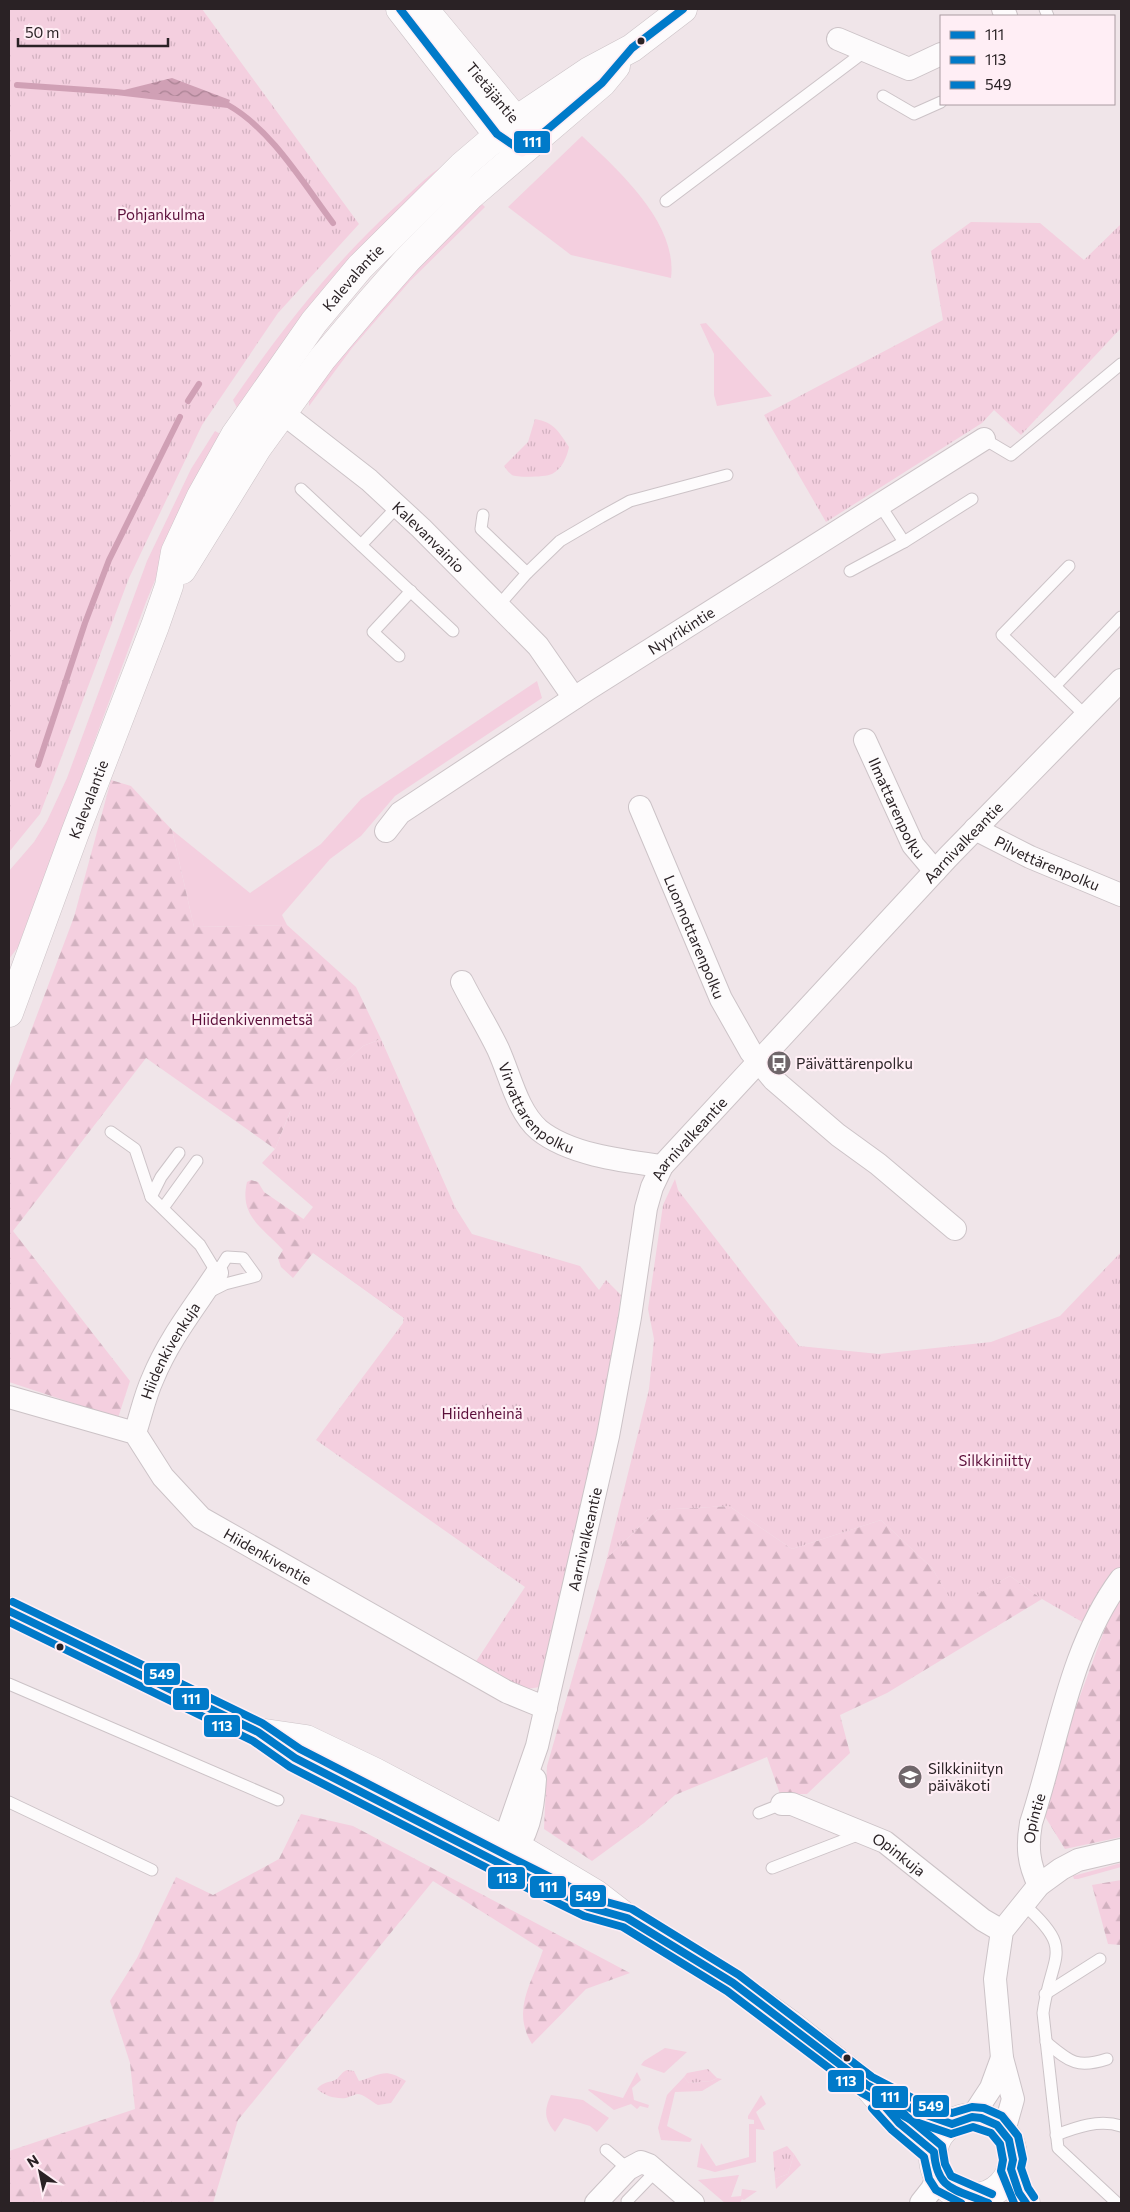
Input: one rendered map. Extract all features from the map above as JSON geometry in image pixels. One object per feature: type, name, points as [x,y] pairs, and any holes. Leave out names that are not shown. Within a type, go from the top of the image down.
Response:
[{"type":"main road","name":"Tietäjäntie","points":[[400,9],[506,127]]},
{"type":"main road","name":"Tietäjäntie","points":[[424,9],[522,151]]},
{"type":"main road","name":"Kalevalantie","points":[[9,1013],[169,586],[190,560],[221,506],[314,322],[360,267],[506,127],[588,71],[632,48],[683,9]]},
{"type":"main road","name":"Kalevalantie","points":[[272,404],[322,359],[407,260],[471,196],[602,83],[632,48]]},
{"type":"main road","points":[[9,1611],[258,1732],[295,1758],[508,1851],[596,1894],[627,1918],[733,1983],[867,2085],[918,2112],[962,2120],[990,2120],[1004,2131],[1012,2149],[1011,2170],[1019,2193],[1026,2203]]},
{"type":"main road","points":[[867,2085],[936,2163],[952,2190],[971,2200],[994,2191],[1001,2185],[1011,2170]]},
{"type":"main road","points":[[936,2163],[940,2136],[962,2120]]},
{"type":"street","points":[[838,39],[864,52],[909,69],[940,54]]},
{"type":"street","name":"Kalevanvainio","points":[[272,404],[345,460],[398,506],[538,646],[574,698]]},
{"type":"street","name":"Nyyrikintie","points":[[386,831],[400,813],[574,698],[984,440]]},
{"type":"street","name":"Aarnivalkeantie","points":[[508,1851],[533,1813],[538,1746],[608,1436],[630,1317],[646,1208],[652,1187],[662,1166],[935,871],[1121,680]]},
{"type":"street","name":"Ilmattarenpolku","points":[[865,740],[913,845],[935,871]]},
{"type":"street","name":"Luonnottarenpolku","points":[[640,807],[721,999],[758,1062]]},
{"type":"street","name":"Pilvettärenpolku","points":[[975,829],[1030,857],[1121,895]]},
{"type":"street","name":"Virvattarenpolku","points":[[462,982],[498,1049],[524,1110],[538,1128],[560,1142],[612,1160],[662,1166]]},
{"type":"street","points":[[758,1062],[769,1075],[838,1136],[878,1164],[955,1229]]},
{"type":"street","name":"Hiidenkivenkuja","points":[[135,1433],[152,1379],[185,1317],[217,1273]]},
{"type":"street","points":[[9,1397],[135,1433]]},
{"type":"street","name":"Hiidenkiventie","points":[[135,1433],[163,1477],[201,1518],[507,1692],[546,1708]]},
{"type":"street","name":"Opintie","points":[[1039,1885],[1028,1859],[1031,1822],[1078,1661],[1108,1596],[1121,1579]]},
{"type":"street","name":"Opinkuja","points":[[782,1804],[792,1804],[885,1842],[983,1920],[1002,1930]]},
{"type":"street","points":[[1004,2131],[1013,2099],[1002,2058],[995,1979],[1002,1930],[1022,1903],[1039,1885],[1061,1869],[1078,1860],[1121,1850]]},
{"type":"street","points":[[962,2120],[991,2088],[1002,2058]]},
{"type":"street","points":[[596,2203],[628,2169],[641,2162],[649,2165],[693,2203]]},
{"type":"street","points":[[921,2203],[932,2190],[936,2163]]},
{"type":"lane","points":[[666,201],[864,52]]},
{"type":"lane","points":[[882,96],[914,114],[940,102]]},
{"type":"lane","points":[[984,440],[1011,455],[1121,364]]},
{"type":"lane","points":[[499,605],[560,540],[630,501],[727,475]]},
{"type":"lane","points":[[301,489],[453,631]]},
{"type":"lane","points":[[850,571],[904,542],[972,499]]},
{"type":"lane","points":[[880,504],[904,542]]},
{"type":"lane","points":[[361,545],[398,506]]},
{"type":"lane","points":[[483,515],[481,529],[527,573]]},
{"type":"lane","points":[[1069,566],[1002,635],[1086,716]]},
{"type":"lane","points":[[399,656],[373,632],[411,591]]},
{"type":"lane","points":[[1055,686],[1121,617]]},
{"type":"lane","points":[[111,1132],[135,1149],[152,1197],[200,1245],[217,1273],[227,1257],[243,1258],[256,1276],[225,1284],[202,1295]]},
{"type":"lane","points":[[152,1197],[161,1177],[179,1153]]},
{"type":"lane","points":[[163,1208],[197,1161]]},
{"type":"lane","points":[[10,1686],[278,1800]]},
{"type":"lane","points":[[9,1802],[152,1870]]},
{"type":"lane","points":[[759,1813],[782,1804]]},
{"type":"lane","points":[[772,1868],[864,1832]]},
{"type":"lane","points":[[1022,1903],[1043,1921],[1052,1933],[1058,1951],[1045,1994],[1043,2013],[1058,2148],[1118,2203]]},
{"type":"lane","points":[[1045,1994],[1100,1960]]},
{"type":"lane","points":[[1046,2042],[1067,2059],[1078,2064],[1089,2065],[1107,2059]]},
{"type":"lane","points":[[1056,2135],[1094,2124],[1114,2123],[1121,2126]]},
{"type":"lane","points":[[606,2150],[628,2169]]},
{"type":"lane","points":[[627,2201],[656,2171]]},
{"type":"green space","name":"Pohjankulma","points":[[9,9],[202,9],[359,224],[278,313],[202,425],[129,578],[40,814],[9,852]]},
{"type":"green space","points":[[582,136],[628,181],[643,199],[655,218],[665,237],[671,258],[671,278],[571,255],[508,207]]},
{"type":"green space","points":[[444,165],[233,419],[237,408],[233,400],[308,299],[372,229],[425,179]]},
{"type":"green space","points":[[477,199],[485,207],[410,281],[352,348],[309,406],[309,389]]},
{"type":"green space","points":[[971,222],[1040,223],[1084,260],[1121,224],[1121,328],[1021,435],[994,410],[982,423],[826,522],[764,415],[943,320],[931,251]]},
{"type":"green space","points":[[706,323],[772,396],[717,406],[714,395],[714,354],[700,324]]},
{"type":"green space","points":[[535,419],[542,420],[559,432],[569,447],[565,459],[559,469],[549,475],[525,477],[512,475],[504,466],[528,442]]},
{"type":"green space","points":[[215,431],[226,437],[170,544],[146,602],[18,947],[9,959],[9,871],[34,842],[47,821],[67,778],[147,561],[191,469]]},
{"type":"green space","points":[[537,681],[542,698],[395,796],[361,836],[330,859],[282,915],[287,925],[194,927],[172,830],[250,893],[321,844],[361,799]]},
{"type":"green space","name":"Hiidenkivenmetsä","points":[[111,780],[131,786],[172,830],[194,927],[287,925],[356,987],[381,1039],[363,1046],[290,1112],[275,1149],[146,1058],[13,1231],[130,1381],[118,1418],[9,1382],[9,1089],[74,917]]},
{"type":"green space","name":"Hiidenheinä","points":[[381,1039],[455,1207],[472,1234],[580,1266],[599,1290],[606,1280],[621,1295],[607,1393],[540,1687],[507,1692],[471,1669],[525,1587],[316,1440],[403,1323],[404,1318],[290,1236],[313,1207],[262,1163],[275,1149],[291,1110],[363,1046]]},
{"type":"green space","name":"Silkkiniitty","points":[[675,1179],[678,1190],[799,1346],[879,1354],[991,1342],[1060,1316],[1121,1252],[1121,1577],[1084,1623],[1042,1599],[1010,1576],[955,1607],[932,1568],[881,1520],[792,1549],[729,1506],[657,1510],[607,1558],[649,1389],[654,1339],[648,1309],[663,1205]]},
{"type":"green space","points":[[251,1180],[258,1182],[264,1192],[315,1227],[429,1286],[403,1322],[404,1318],[313,1253],[293,1278],[281,1267],[278,1258],[283,1250],[254,1220],[246,1204],[247,1182]]},
{"type":"green space","points":[[729,1506],[792,1549],[881,1520],[932,1568],[955,1606],[1010,1576],[1042,1599],[887,1693],[840,1715],[850,1753],[807,1794],[780,1794],[767,1757],[675,1795],[644,1823],[592,1861],[544,1829],[547,1766],[607,1558],[657,1510]]},
{"type":"green space","points":[[1121,1593],[1121,1837],[1065,1849],[1044,1815],[1066,1734],[1115,1601]]},
{"type":"green space","points":[[301,1814],[353,1826],[630,1973],[586,1989],[532,2044],[523,2020],[523,2008],[529,1985],[543,1950],[433,1881],[238,2120],[213,2203],[9,2203],[9,2151],[135,2109],[130,2063],[110,2001],[137,1958],[176,1877],[213,1895],[279,1859]]},
{"type":"green space","points":[[1121,1863],[1121,1867],[1078,1879],[1074,1879],[1073,1876]]},
{"type":"green space","points":[[1121,1880],[1121,1945],[1108,1944],[1092,1885]]},
{"type":"green space","points":[[665,2048],[687,2052],[664,2073],[641,2065],[644,2061]]},
{"type":"green space","points":[[708,2069],[717,2078],[711,2081],[689,2083],[684,2077],[687,2073]]},
{"type":"green space","points":[[347,2070],[354,2071],[359,2081],[387,2073],[406,2081],[391,2103],[378,2105],[360,2094],[338,2098],[327,2095],[317,2089],[324,2083],[337,2079]]},
{"type":"green space","points":[[637,2072],[641,2080],[632,2088],[634,2100],[649,2105],[648,2108],[640,2106],[637,2109],[631,2104],[614,2110],[588,2090],[623,2098]]},
{"type":"green space","points":[[684,2077],[689,2083],[711,2081],[717,2078],[722,2079],[702,2091],[675,2092],[667,2126],[692,2139],[690,2142],[661,2140],[658,2128],[667,2095]]},
{"type":"green space","points":[[551,2095],[583,2100],[609,2118],[597,2132],[590,2126],[564,2118],[555,2132],[546,2114]]},
{"type":"green space","points":[[761,2095],[766,2104],[756,2112],[765,2130],[756,2129],[756,2162],[715,2172],[697,2167],[701,2143],[716,2166],[749,2157],[749,2124],[754,2124],[754,2120],[748,2119],[748,2116]]},
{"type":"green space","points":[[787,2146],[794,2154],[788,2174],[775,2179],[773,2152]]},
{"type":"green space","points":[[794,2154],[801,2165],[776,2189],[775,2179],[788,2174]]},
{"type":"green space","points":[[739,2175],[731,2197],[741,2196],[742,2189],[757,2191],[744,2200],[742,2199],[740,2203],[725,2203],[698,2180]]},
{"type":"water","points":[[172,78],[230,100],[228,105],[116,92]]},
{"type":"waterway","points":[[17,85],[116,92],[228,105],[244,115],[272,142],[298,174],[333,223]]},
{"type":"waterway","points":[[188,401],[199,384]]},
{"type":"waterway","points":[[38,765],[85,623],[109,560],[180,417]]},
{"type":"transit line","name":"111","points":[[400,9],[497,134],[522,151],[602,83],[632,48],[683,9]]},
{"type":"transit line","name":"549","points":[[13,1602],[262,1723],[300,1749],[592,1898],[632,1909],[739,1975],[872,2077],[922,2103],[952,2113],[972,2107],[984,2108],[1002,2116],[1018,2136],[1023,2159],[1021,2168],[1028,2188],[1034,2197]]},
{"type":"transit line","name":"111","points":[[9,1611],[258,1732],[295,1758],[503,1865],[588,1907],[627,1918],[733,1983],[867,2085],[918,2112],[952,2124],[972,2117],[981,2118],[997,2125],[1009,2140],[1013,2160],[1011,2169],[1019,2193],[1026,2203]]},
{"type":"transit line","name":"113","points":[[9,1622],[253,1741],[290,1767],[499,1874],[584,1916],[623,1927],[727,1991],[862,2093],[913,2121],[951,2134],[973,2127],[991,2133],[1000,2144],[1003,2160],[1001,2171],[1014,2203]]},
{"type":"transit line","name":"549","points":[[888,2094],[906,2116],[942,2146],[945,2164],[951,2176],[992,2194]]},
{"type":"transit line","name":"111","points":[[880,2101],[899,2123],[934,2152],[939,2175],[944,2182],[958,2191],[988,2203]]},
{"type":"transit line","name":"113","points":[[872,2108],[892,2130],[924,2157],[929,2179],[936,2190],[961,2203]]},
{"type":"place","name":"Päivättärenpolku","points":[[779,1063]]},
{"type":"place","name":"Silkkiniityn päiväkoti","points":[[910,1777]]}]
